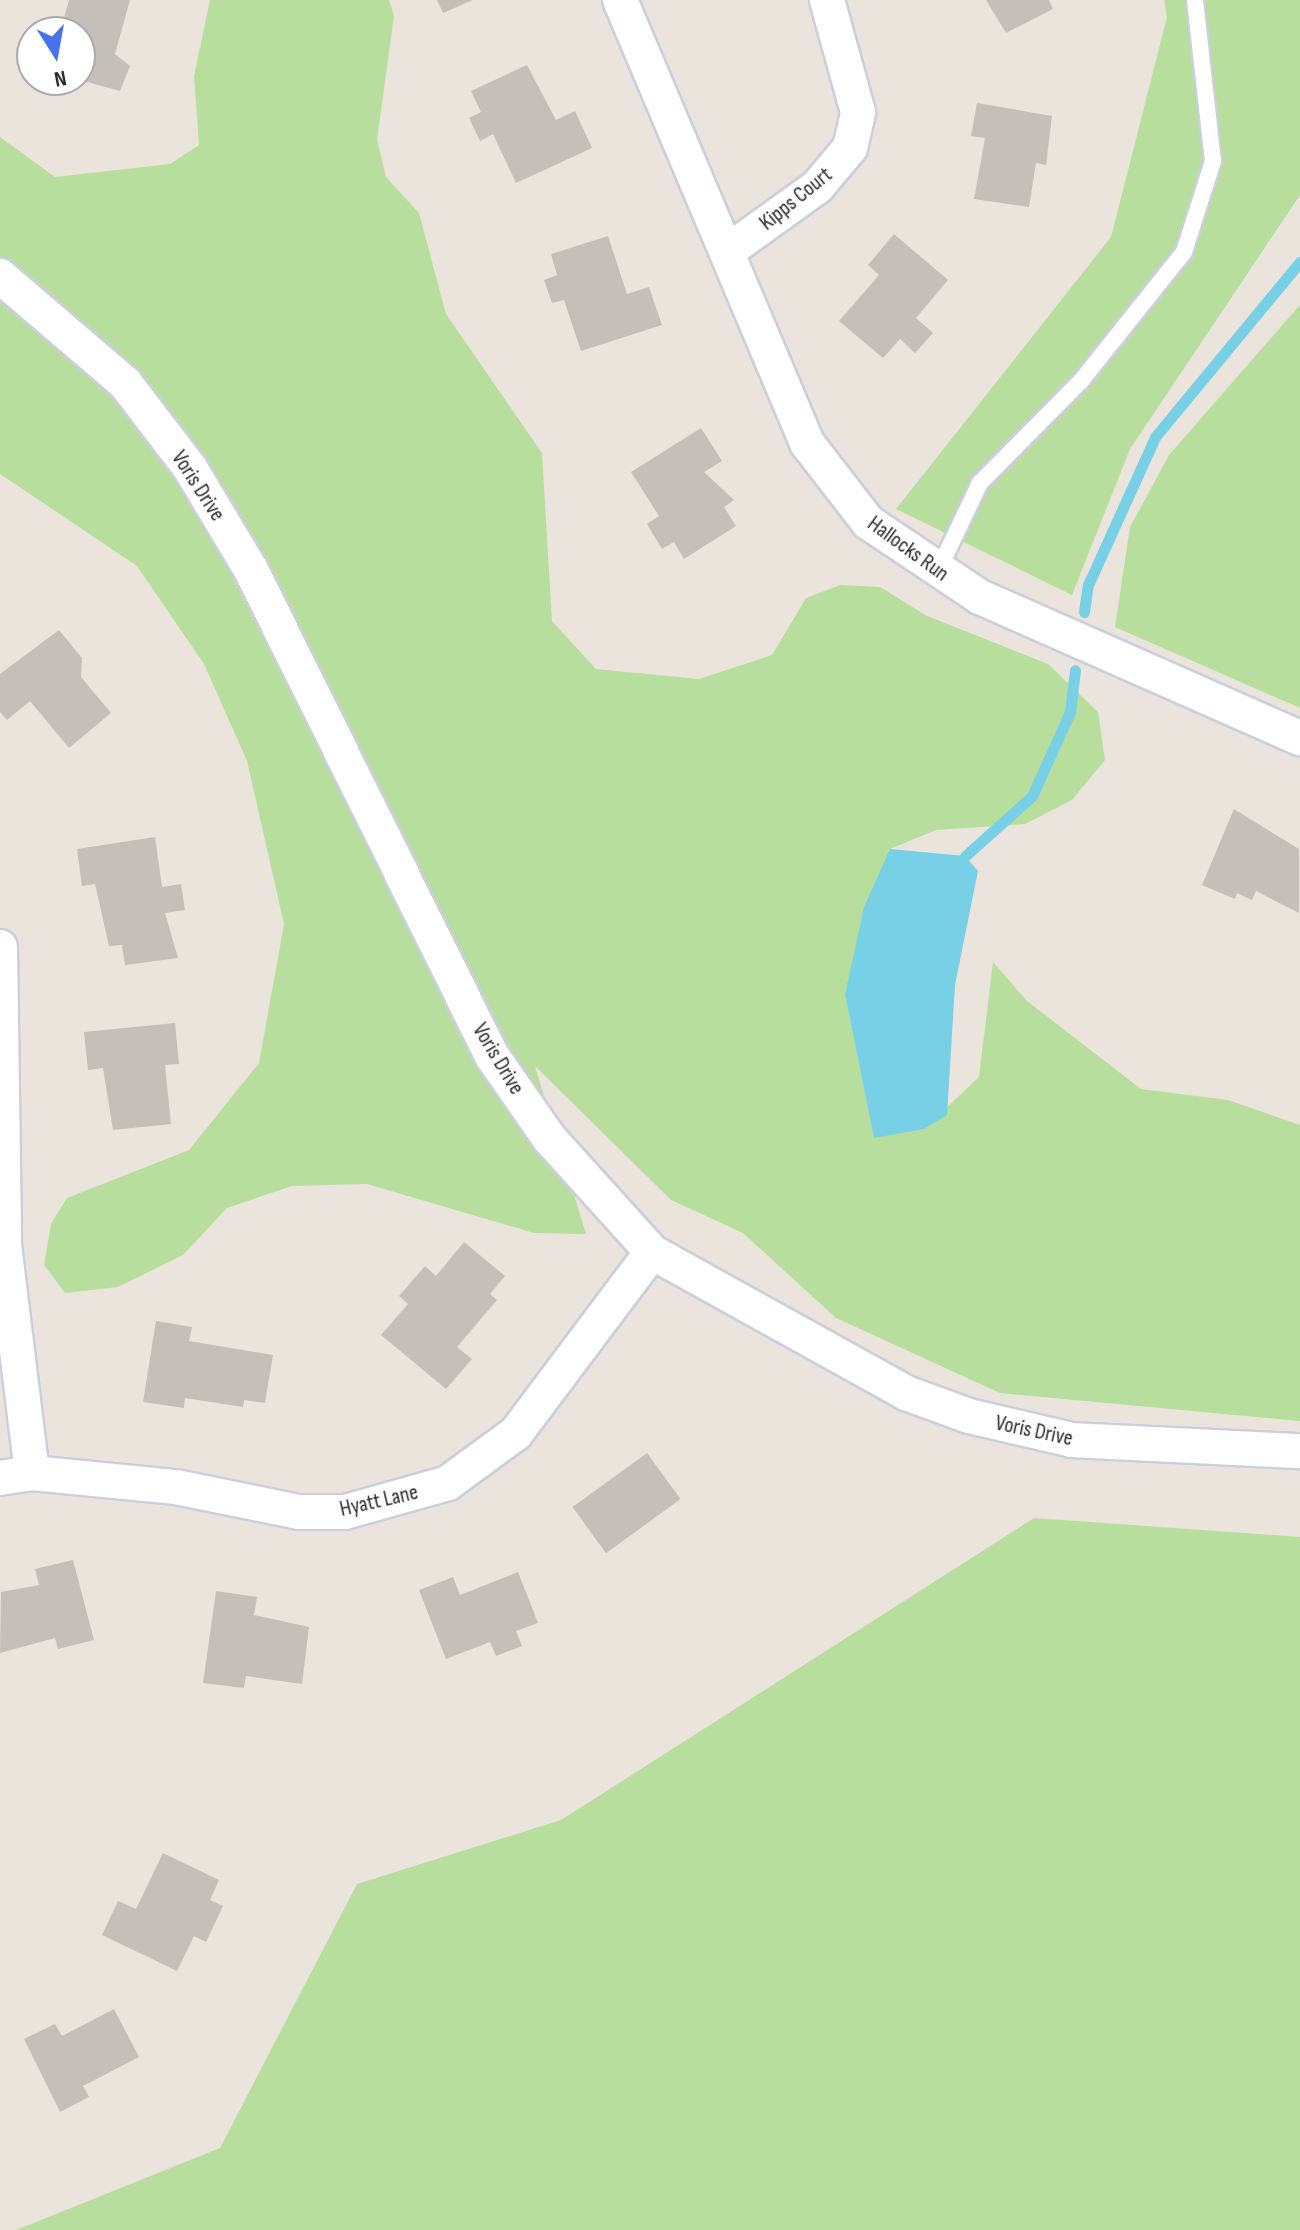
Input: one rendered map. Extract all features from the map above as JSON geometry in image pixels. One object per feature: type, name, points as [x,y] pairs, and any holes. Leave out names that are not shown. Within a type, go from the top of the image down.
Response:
[{"type":"street","name":"Hallocks Run","points":[[620,0],[807,443],[868,522],[937,573],[1300,738]]},
{"type":"street","name":"Kipps Court","points":[[728,251],[817,187],[850,148],[858,112],[827,0]]},
{"type":"street","name":"Voris Drive","points":[[0,276],[125,383],[190,468],[251,570],[492,1056],[549,1138],[652,1252],[906,1393],[969,1416],[1072,1440],[1300,1451]]},
{"type":"street","points":[[0,947],[4,1245],[16,1476]]},
{"type":"street","name":"Hyatt Lane","points":[[16,1476],[176,1487],[299,1512],[345,1512],[448,1483],[516,1433],[652,1252]]},
{"type":"lane","points":[[937,573],[980,483],[1081,381],[1184,252],[1213,161],[1195,0]]},
{"type":"green space","points":[[210,0],[389,0],[394,16],[377,140],[386,177],[419,213],[446,314],[542,453],[552,621],[596,669],[699,679],[772,655],[806,598],[840,585],[880,587],[927,616],[1048,664],[1098,712],[1105,760],[1072,800],[1025,824],[936,830],[890,849],[845,995],[874,1137],[924,1129],[979,1077],[993,962],[1027,1001],[1141,1089],[1228,1100],[1300,1125],[1300,1421],[1000,1393],[836,1318],[743,1233],[671,1200],[535,1066],[586,1234],[534,1233],[367,1184],[292,1186],[227,1208],[183,1255],[118,1287],[65,1293],[44,1265],[51,1224],[67,1198],[189,1150],[259,1063],[284,924],[247,761],[204,664],[137,566],[0,474],[0,137],[55,177],[170,164],[199,145],[194,76]]},
{"type":"green space","points":[[1164,0],[1300,0],[1300,195],[1130,449],[1072,595],[896,509],[1111,237],[1167,17]]},
{"type":"green space","points":[[1300,305],[1300,708],[1115,627],[1130,527],[1169,455]]},
{"type":"green space","points":[[1034,1518],[1300,1537],[1300,2230],[16,2230],[220,2148],[357,1884],[561,1820]]},
{"type":"water","points":[[890,849],[965,856],[978,871],[955,985],[947,1115],[924,1129],[874,1138],[845,995],[864,907]]},
{"type":"building","points":[[69,0],[130,0],[115,54],[130,66],[120,91],[96,84],[96,16],[64,16]]},
{"type":"building","points":[[437,0],[473,0],[443,13]]},
{"type":"building","points":[[986,0],[1049,0],[1053,9],[1006,33]]},
{"type":"building","points":[[527,65],[556,120],[575,111],[592,148],[516,183],[493,134],[480,141],[469,118],[481,112],[471,91]]},
{"type":"building","points":[[977,103],[1052,116],[1046,165],[1036,163],[1029,207],[974,199],[985,138],[971,136]]},
{"type":"building","points":[[894,234],[948,280],[916,318],[933,333],[915,353],[900,339],[883,358],[839,321],[879,275],[868,265]]},
{"type":"building","points":[[608,236],[627,294],[649,287],[662,325],[581,351],[564,300],[552,303],[544,280],[557,275],[551,254]]},
{"type":"building","points":[[701,428],[722,461],[704,472],[734,500],[724,507],[736,526],[684,559],[674,542],[662,549],[647,524],[659,516],[631,472]]},
{"type":"building","points":[[59,630],[82,658],[81,677],[111,713],[69,748],[30,701],[7,720],[0,712],[0,674]]},
{"type":"building","points":[[1234,809],[1299,849],[1299,913],[1256,891],[1252,900],[1237,893],[1235,899],[1202,885]]},
{"type":"building","points":[[155,837],[162,887],[181,884],[185,910],[165,913],[178,958],[125,965],[122,945],[109,946],[95,884],[82,886],[77,849]]},
{"type":"building","points":[[175,1023],[179,1064],[165,1065],[171,1124],[113,1130],[103,1068],[88,1070],[84,1032]]},
{"type":"building","points":[[464,1242],[505,1276],[490,1294],[497,1300],[457,1347],[472,1359],[446,1389],[381,1335],[408,1304],[399,1296],[425,1266],[436,1276]]},
{"type":"building","points":[[156,1321],[192,1327],[189,1341],[273,1355],[265,1403],[244,1400],[243,1407],[185,1398],[184,1408],[143,1402]]},
{"type":"building","points":[[647,1453],[681,1499],[606,1553],[573,1507]]},
{"type":"building","points":[[73,1560],[94,1640],[58,1649],[55,1638],[0,1653],[1,1592],[39,1585],[35,1569]]},
{"type":"building","points":[[518,1572],[538,1623],[516,1631],[522,1646],[496,1656],[490,1642],[446,1659],[419,1590],[453,1577],[460,1595]]},
{"type":"building","points":[[216,1591],[257,1597],[254,1615],[309,1627],[302,1684],[246,1676],[244,1688],[203,1683]]},
{"type":"building","points":[[163,1853],[219,1880],[210,1900],[223,1906],[206,1942],[194,1936],[177,1971],[102,1935],[118,1901],[136,1909]]},
{"type":"building","points":[[114,2009],[139,2057],[83,2086],[89,2097],[60,2112],[24,2039],[55,2024],[62,2036]]},
{"type":"waterway","points":[[1084,612],[1088,585],[1155,437],[1300,262]]},
{"type":"waterway","points":[[965,856],[1032,796],[1070,712],[1075,670]]}]
